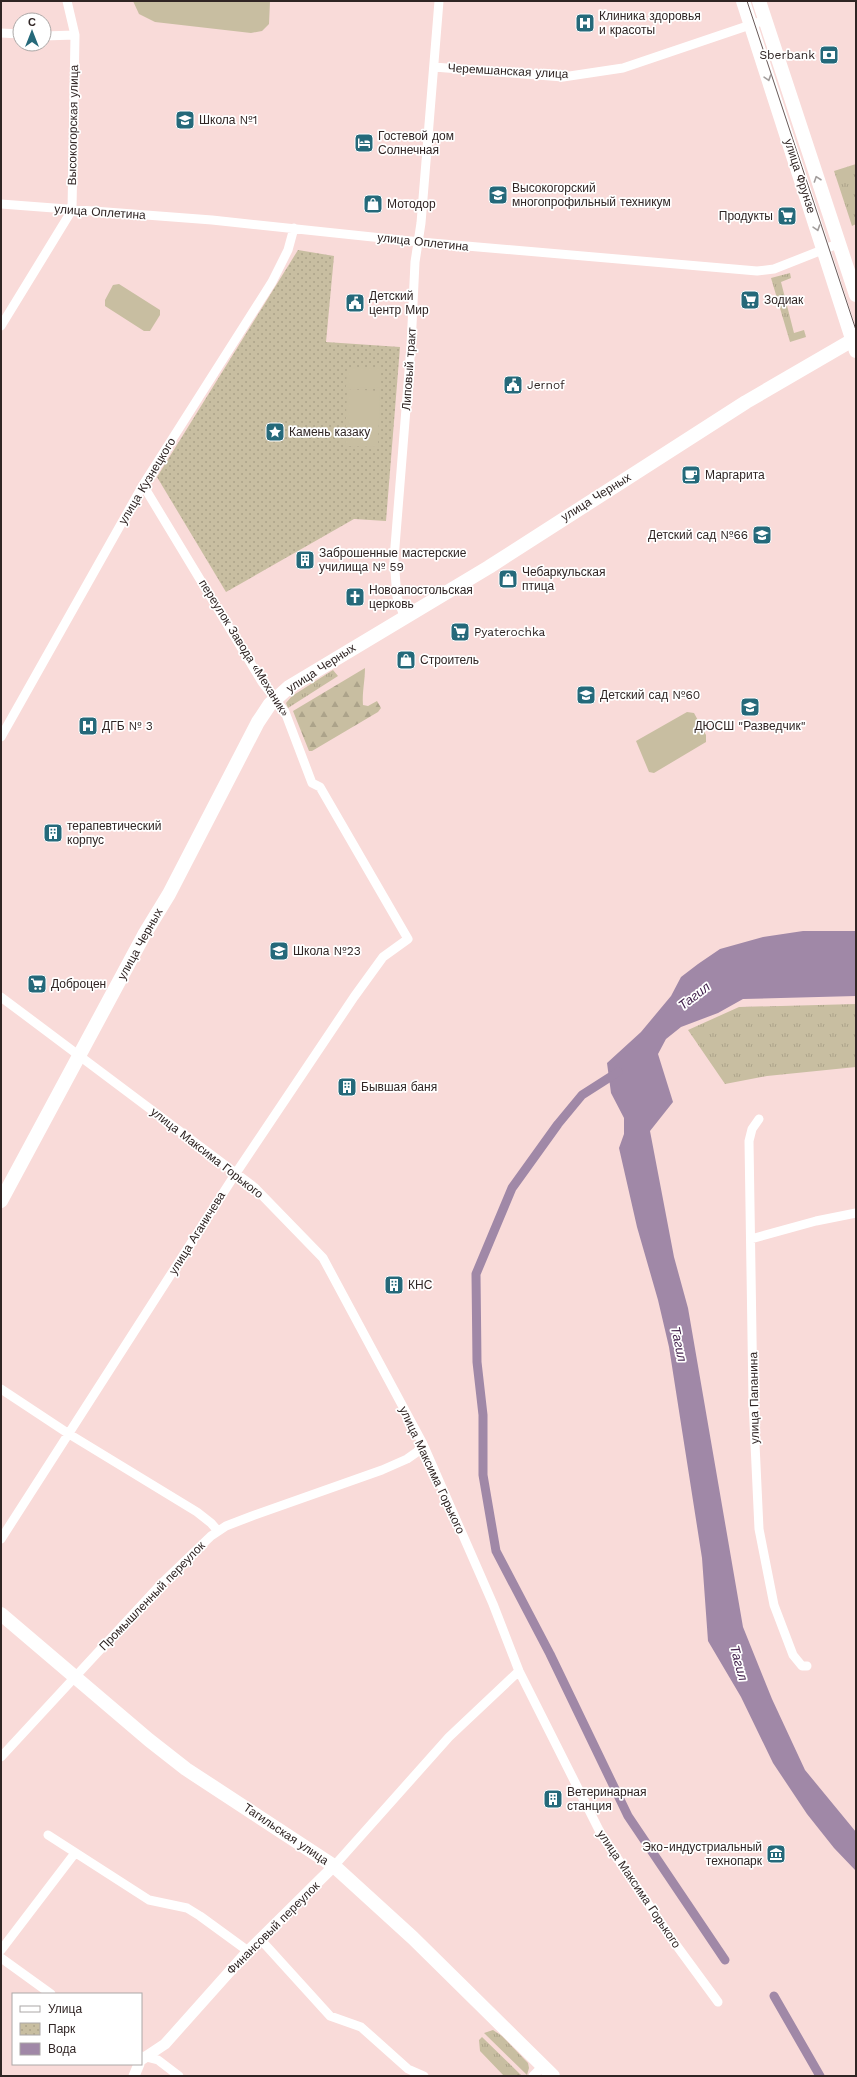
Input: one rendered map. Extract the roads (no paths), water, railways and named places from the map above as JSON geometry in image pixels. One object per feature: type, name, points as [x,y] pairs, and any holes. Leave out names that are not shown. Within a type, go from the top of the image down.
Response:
[{"type":"main road","name":"улица Фрунзе","points":[[743,1],[854,343]]},
{"type":"main road","name":"улица Фрунзе","points":[[759,1],[856,295]]},
{"type":"main road","name":"улица Черных","points":[[1,1201],[144,935],[169,894],[258,722],[276,699],[289,687],[404,616],[489,567],[746,402],[854,343]]},
{"type":"main road","name":"Тагильская улица","points":[[1,1614],[149,1740],[186,1769],[334,1866],[413,1938],[538,2071],[553,2076]]},
{"type":"street","name":"Высокогорская улица","points":[[67,1],[74,35],[72,210]]},
{"type":"street","name":"Липовый тракт","points":[[404,616],[397,598],[394,559],[411,346],[415,262],[420,242],[439,1]]},
{"type":"street","name":"Черемшанская улица","points":[[434,67],[563,77],[622,68],[765,20]]},
{"type":"street","points":[[1,33],[12,34]]},
{"type":"street","points":[[52,36],[74,35]]},
{"type":"street","name":"улица Оплетина","points":[[1,204],[212,220],[420,242],[757,271],[774,269],[840,243]]},
{"type":"street","points":[[1,326],[72,210]]},
{"type":"street","name":"улица Кузнецкого","points":[[1,737],[143,485],[272,282],[288,250],[294,228]]},
{"type":"street","name":"переулок Завода «Механик»","points":[[143,485],[262,682],[285,712],[312,783],[320,787],[408,938]]},
{"type":"street","name":"улица Аганичева","points":[[1,1539],[236,1173],[374,969],[383,957],[408,938]]},
{"type":"street","name":"улица Максима Горького","points":[[1,997],[254,1187],[323,1258],[423,1444],[493,1604],[519,1671],[601,1834],[674,1942],[718,2002]]},
{"type":"street","name":"улица Папанина","points":[[759,1119],[752,1129],[749,1141],[753,1416],[760,1529],[774,1606],[793,1655],[802,1666],[807,1666]]},
{"type":"street","points":[[751,1239],[816,1221],[856,1213]]},
{"type":"street","points":[[1,1389],[69,1434],[197,1512],[211,1523],[218,1531]]},
{"type":"street","name":"Промышленный переулок","points":[[1,1757],[74,1676],[166,1578],[201,1544],[218,1531],[260,1513],[382,1470],[407,1459],[417,1452],[423,1444]]},
{"type":"street","name":"Финансовый переулок","points":[[143,2058],[165,2044],[248,1951],[262,1940],[334,1866],[449,1736],[519,1671]]},
{"type":"street","points":[[48,1835],[149,1900],[187,1908],[248,1951]]},
{"type":"street","points":[[1,1950],[75,1853]]},
{"type":"street","points":[[262,1940],[330,2016],[361,2027],[408,2069],[424,2076]]},
{"type":"street","points":[[1,1958],[50,1993]]},
{"type":"street","points":[[143,2058],[158,2060],[179,2076]]},
{"type":"street","points":[[134,2076],[139,2065]]},
{"type":"water","name":"Тагил","points":[[803,931],[856,931],[856,996],[743,999],[718,1013],[681,1027],[666,1039],[658,1054],[673,1102],[650,1131],[674,1257],[688,1308],[743,1627],[772,1699],[805,1770],[856,1832],[856,1871],[834,1848],[807,1814],[773,1763],[741,1697],[708,1641],[702,1558],[669,1347],[658,1300],[637,1227],[619,1148],[624,1134],[624,1118],[611,1093],[607,1063],[641,1032],[671,996],[681,977],[720,949],[763,937]]},
{"type":"waterway","points":[[618,1072],[582,1095],[558,1124],[512,1188],[476,1274],[477,1362],[483,1415],[483,1475],[496,1551],[550,1654],[628,1816],[725,1960]]},
{"type":"waterway","points":[[774,1996],[820,2076]]},
{"type":"tram line","points":[[747,1],[856,330]]},
{"type":"place","name":"Клиника здоровья и красоты","points":[[585,23]]},
{"type":"place","name":"Sberbank","points":[[829,55]]},
{"type":"place","name":"Школа №1","points":[[185,120]]},
{"type":"place","name":"Гостевой дом Солнечная","points":[[364,143]]},
{"type":"place","name":"Высокогорский многопрофильный техникум","points":[[498,195]]},
{"type":"place","name":"Мотодор","points":[[373,204]]},
{"type":"place","name":"Продукты","points":[[787,216]]},
{"type":"place","name":"Зодиак","points":[[750,300]]},
{"type":"place","name":"Детский центр Мир","points":[[355,303]]},
{"type":"place","name":"Jernof","points":[[513,385]]},
{"type":"place","name":"Камень казаку","points":[[275,432]]},
{"type":"place","name":"Маргарита","points":[[691,475]]},
{"type":"place","name":"Детский сад №66","points":[[762,535]]},
{"type":"place","name":"Заброшенные мастерские училища № 59","points":[[305,560]]},
{"type":"place","name":"Чебаркульская птица","points":[[508,579]]},
{"type":"place","name":"Новоапостольская церковь","points":[[355,597]]},
{"type":"place","name":"Pyaterochka","points":[[460,632]]},
{"type":"place","name":"Строитель","points":[[406,660]]},
{"type":"place","name":"Детский сад №60","points":[[586,695]]},
{"type":"place","name":"ДЮСШ \"Разведчик\"","points":[[750,707]]},
{"type":"place","name":"ДГБ № 3","points":[[88,726]]},
{"type":"place","name":"терапевтический корпус","points":[[53,833]]},
{"type":"place","name":"Школа №23","points":[[279,951]]},
{"type":"place","name":"Доброцен","points":[[37,984]]},
{"type":"place","name":"Бывшая баня","points":[[347,1087]]},
{"type":"place","name":"КНС","points":[[394,1285]]},
{"type":"place","name":"Ветеринарная станция","points":[[553,1799]]},
{"type":"place","name":"Эко-индустриальный технопарк","points":[[776,1854]]}]
